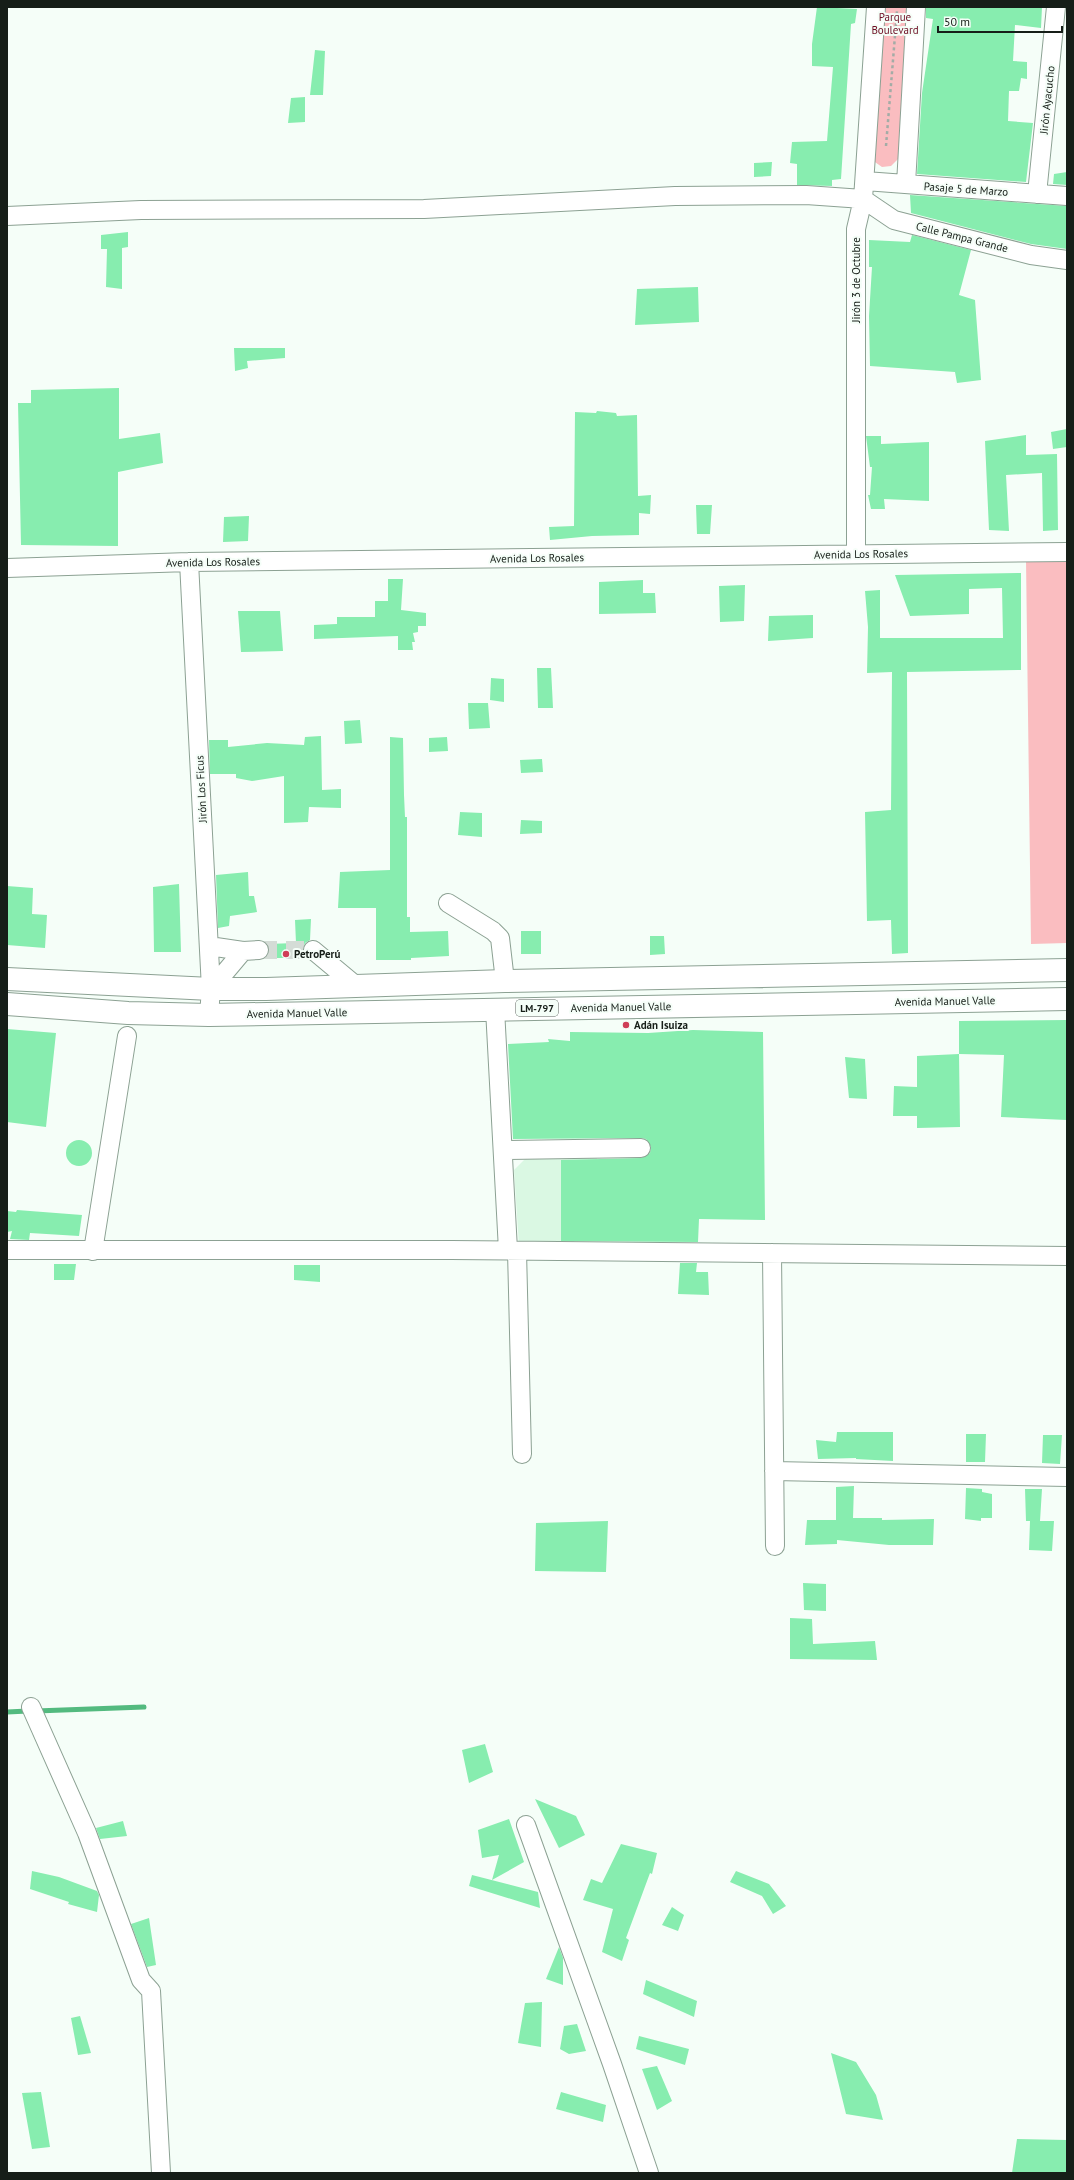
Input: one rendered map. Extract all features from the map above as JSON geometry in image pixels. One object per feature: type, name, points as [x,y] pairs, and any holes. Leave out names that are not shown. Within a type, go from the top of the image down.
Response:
[{"type":"main road","points":[[7,980],[211,990],[505,981],[1067,970]]},
{"type":"main road","name":"Avenida Manuel Valle","points":[[7,1004],[128,1013],[209,1015],[1067,999]]},
{"type":"street","name":"Jirón 3 de Octubre","points":[[856,554],[856,229],[864,190],[876,7]]},
{"type":"street","points":[[906,184],[916,7]]},
{"type":"street","name":"Jirón Ayacucho","points":[[1038,194],[1056,7]]},
{"type":"street","name":"Pasaje 5 de Marzo","points":[[7,216],[141,210],[424,208],[675,196],[806,195],[864,190],[906,184],[1067,196]]},
{"type":"street","name":"Calle Pampa Grande","points":[[864,190],[894,220],[1031,254],[1067,260]]},
{"type":"street","name":"Avenida Los Rosales","points":[[7,568],[189,562],[1067,552]]},
{"type":"street","name":"Jirón Los Ficus","points":[[189,562],[211,990],[209,1015]]},
{"type":"street","points":[[448,903],[493,931],[500,938],[505,981]]},
{"type":"street","points":[[209,946],[251,951],[211,990]]},
{"type":"street","points":[[313,950],[355,985]]},
{"type":"street","points":[[495,1009],[503,1150],[513,1251],[522,1454]]},
{"type":"street","points":[[93,1251],[127,1036]]},
{"type":"street","points":[[503,1150],[641,1148]]},
{"type":"street","points":[[7,1250],[513,1251],[1067,1256]]},
{"type":"street","points":[[772,1253],[775,1546]]},
{"type":"street","points":[[774,1471],[1067,1477]]},
{"type":"street","points":[[30,1707],[87,1833],[141,1980],[151,1991],[161,2173]]},
{"type":"street","points":[[526,1826],[612,2064],[649,2173]]},
{"type":"path","points":[[885,150],[897,7]]},
{"type":"shaded area","points":[[526,1158],[597,1158],[597,1206],[575,1206],[574,1247],[519,1246],[514,1170]]},
{"type":"green space","name":"Parque Boulevard","points":[[884,7],[910,7],[898,159],[891,166],[882,167],[872,160]]},
{"type":"green space","points":[[1026,560],[1067,560],[1067,943],[1031,944]]},
{"type":"building","points":[[817,7],[857,9],[855,23],[851,24],[841,179],[832,180],[832,186],[797,185],[797,164],[790,163],[792,142],[827,141],[833,67],[812,66],[812,44]]},
{"type":"building","points":[[926,7],[1042,7],[1041,28],[1015,25],[1013,61],[1027,62],[1027,79],[1021,78],[1019,91],[1009,91],[1008,121],[1033,123],[1026,182],[917,174],[922,93],[933,19],[926,18]]},
{"type":"building","points":[[315,50],[325,51],[323,95],[310,95]]},
{"type":"building","points":[[305,97],[305,122],[288,123],[291,98]]},
{"type":"building","points":[[772,162],[771,176],[754,177],[754,163]]},
{"type":"building","points":[[1067,172],[1067,185],[1053,184],[1054,174]]},
{"type":"building","points":[[910,195],[1067,206],[1067,249],[1031,244],[911,213]]},
{"type":"building","points":[[128,232],[128,247],[122,248],[122,289],[106,287],[107,249],[101,249],[101,235]]},
{"type":"building","points":[[912,235],[971,250],[959,295],[975,300],[981,380],[957,383],[955,372],[870,366],[869,316],[872,267],[869,267],[869,240],[910,242]]},
{"type":"building","points":[[698,287],[699,322],[635,325],[637,289]]},
{"type":"building","points":[[234,348],[285,348],[285,358],[247,361],[248,368],[235,371]]},
{"type":"building","points":[[119,388],[119,439],[160,433],[163,463],[118,472],[118,546],[21,545],[18,403],[31,403],[31,390]]},
{"type":"building","points":[[597,411],[616,413],[617,416],[637,415],[638,496],[651,495],[650,514],[639,513],[639,535],[592,536],[550,540],[549,527],[574,526],[575,412],[596,413]]},
{"type":"building","points":[[1067,429],[1067,447],[1053,449],[1051,432]]},
{"type":"building","points":[[1026,435],[1026,455],[1057,454],[1058,530],[1043,531],[1042,473],[1006,475],[1009,531],[989,530],[985,441]]},
{"type":"building","points":[[866,436],[881,436],[881,444],[929,442],[929,501],[884,499],[885,509],[871,509],[868,495],[870,495],[872,467],[870,467]]},
{"type":"building","points":[[696,505],[712,505],[710,534],[697,534]]},
{"type":"building","points":[[249,516],[248,541],[223,542],[224,517]]},
{"type":"building","points":[[1021,573],[1021,670],[907,672],[908,953],[892,954],[891,920],[867,921],[865,812],[891,810],[892,672],[867,673],[868,627],[865,591],[880,590],[880,638],[1003,638],[1002,588],[969,589],[969,614],[910,616],[895,575]]},
{"type":"building","points":[[388,579],[403,579],[401,610],[426,613],[426,626],[418,626],[418,632],[413,633],[415,642],[412,642],[413,650],[398,650],[398,636],[314,639],[314,625],[337,624],[337,617],[375,617],[375,601],[388,601]]},
{"type":"building","points":[[643,580],[643,593],[655,593],[656,613],[599,614],[599,582]]},
{"type":"building","points":[[745,585],[744,621],[720,622],[719,586]]},
{"type":"building","points":[[238,611],[280,611],[283,651],[241,652]]},
{"type":"building","points":[[813,615],[813,638],[768,641],[769,616]]},
{"type":"building","points":[[537,668],[551,668],[553,708],[538,708]]},
{"type":"building","points":[[491,678],[504,679],[504,702],[490,700]]},
{"type":"building","points":[[468,703],[488,703],[490,728],[469,729]]},
{"type":"building","points":[[360,720],[362,743],[345,744],[344,721]]},
{"type":"building","points":[[321,736],[322,790],[341,789],[341,808],[309,807],[308,822],[284,823],[284,776],[252,781],[236,778],[236,774],[210,774],[209,740],[228,740],[228,747],[267,743],[304,745],[305,737]]},
{"type":"building","points":[[390,737],[403,738],[405,817],[407,817],[407,917],[410,917],[410,932],[448,931],[449,956],[411,958],[411,960],[376,960],[376,908],[338,908],[340,872],[390,870]]},
{"type":"building","points":[[447,737],[448,751],[429,752],[429,738]]},
{"type":"building","points":[[542,759],[543,772],[521,773],[520,760]]},
{"type":"building","points":[[460,812],[482,813],[482,837],[458,835]]},
{"type":"building","points":[[521,820],[542,821],[542,833],[520,834]]},
{"type":"building","points":[[248,872],[249,896],[254,896],[257,912],[230,916],[229,926],[218,928],[216,875]]},
{"type":"building","points":[[179,884],[181,952],[154,952],[153,887]]},
{"type":"building","points":[[7,886],[33,888],[32,914],[47,915],[45,948],[7,945]]},
{"type":"building","name":"PetroPerú","points":[[311,919],[310,940],[305,943],[303,949],[306,958],[265,958],[269,950],[267,944],[296,943],[295,920]]},
{"type":"building","points":[[521,931],[541,931],[541,954],[521,954]]},
{"type":"building","points":[[650,936],[664,936],[665,954],[650,955]]},
{"type":"building","points":[[1067,1020],[1067,1120],[1001,1117],[1004,1055],[959,1054],[959,1021]]},
{"type":"building","points":[[7,1029],[56,1033],[46,1127],[7,1122]]},
{"type":"building","points":[[693,1030],[763,1032],[765,1220],[699,1219],[698,1242],[561,1241],[561,1160],[641,1158],[650,1153],[651,1147],[646,1139],[641,1138],[513,1139],[508,1044],[549,1042],[548,1039],[570,1041],[570,1032],[648,1033]]},
{"type":"building","points":[[959,1054],[960,1127],[917,1128],[917,1116],[893,1116],[894,1086],[917,1087],[917,1056]]},
{"type":"building","points":[[845,1057],[865,1059],[867,1099],[849,1098]]},
{"type":"building","points":[[79,1140],[88,1144],[92,1153],[88,1162],[79,1166],[70,1162],[66,1153],[70,1144]]},
{"type":"building","points":[[17,1210],[82,1215],[79,1236],[30,1233],[29,1240],[10,1239],[12,1231],[7,1232],[7,1211],[16,1212]]},
{"type":"building","points":[[680,1263],[697,1263],[696,1272],[708,1272],[709,1295],[678,1294]]},
{"type":"building","points":[[54,1264],[76,1264],[74,1280],[54,1280]]},
{"type":"building","points":[[294,1265],[320,1265],[320,1282],[294,1280]]},
{"type":"building","points":[[837,1432],[893,1432],[893,1461],[856,1458],[818,1459],[816,1440],[836,1442]]},
{"type":"building","points":[[966,1434],[986,1434],[985,1462],[966,1462]]},
{"type":"building","points":[[1043,1435],[1062,1435],[1060,1464],[1042,1463]]},
{"type":"building","points":[[854,1486],[853,1518],[882,1518],[882,1520],[934,1519],[933,1545],[889,1545],[837,1540],[837,1544],[805,1545],[807,1520],[836,1520],[836,1487]]},
{"type":"building","points":[[966,1488],[982,1489],[982,1492],[992,1494],[992,1518],[981,1518],[981,1521],[965,1519]]},
{"type":"building","points":[[1025,1489],[1042,1489],[1040,1521],[1054,1521],[1052,1551],[1029,1550],[1030,1521],[1026,1521]]},
{"type":"building","points":[[608,1521],[606,1572],[535,1571],[536,1523]]},
{"type":"building","points":[[803,1583],[826,1584],[826,1611],[804,1610]]},
{"type":"building","points":[[790,1618],[812,1619],[813,1644],[875,1641],[877,1660],[790,1659]]},
{"type":"building","points":[[485,1744],[493,1772],[469,1783],[462,1750]]},
{"type":"building","points":[[535,1799],[576,1816],[585,1835],[559,1848]]},
{"type":"building","points":[[509,1819],[524,1862],[492,1880],[499,1855],[482,1858],[478,1830]]},
{"type":"building","points":[[123,1821],[127,1836],[100,1839],[96,1828]]},
{"type":"building","points":[[621,1844],[657,1853],[652,1874],[650,1873],[626,1938],[629,1940],[622,1961],[602,1952],[613,1909],[583,1900],[591,1879],[602,1883]]},
{"type":"building","points":[[32,1871],[59,1877],[97,1891],[99,1895],[97,1912],[68,1904],[69,1902],[30,1889]]},
{"type":"building","points":[[736,1871],[769,1884],[786,1906],[773,1914],[762,1896],[730,1882]]},
{"type":"building","points":[[472,1875],[538,1892],[540,1908],[469,1886]]},
{"type":"building","points":[[672,1907],[684,1915],[678,1931],[662,1925]]},
{"type":"building","points":[[149,1918],[156,1965],[147,1967],[131,1924]]},
{"type":"building","points":[[559,1947],[563,1958],[563,1985],[546,1979]]},
{"type":"building","points":[[646,1980],[697,2001],[694,2017],[643,1994]]},
{"type":"building","points":[[542,2002],[541,2047],[518,2043],[525,2003]]},
{"type":"building","points":[[80,2016],[91,2053],[78,2055],[71,2018]]},
{"type":"building","points":[[577,2024],[586,2051],[569,2054],[560,2049],[564,2026]]},
{"type":"building","points":[[639,2036],[689,2049],[685,2065],[636,2049]]},
{"type":"building","points":[[831,2053],[856,2062],[876,2095],[883,2120],[846,2114]]},
{"type":"building","points":[[657,2066],[672,2101],[657,2110],[642,2069]]},
{"type":"building","points":[[41,2092],[50,2147],[32,2149],[22,2093]]},
{"type":"building","points":[[561,2092],[606,2105],[603,2122],[556,2109]]},
{"type":"building","points":[[1017,2139],[1067,2140],[1067,2173],[1012,2173]]},
{"type":"waterway","points":[[36,1711],[144,1707]]},
{"type":"waterway","points":[[7,1712],[28,1711]]},
{"type":"tunnel","points":[[259,950],[313,950]]},
{"type":"place","name":"PetroPerú","points":[[286,954]]},
{"type":"place","name":"Adán Isuiza","points":[[626,1025]]}]
